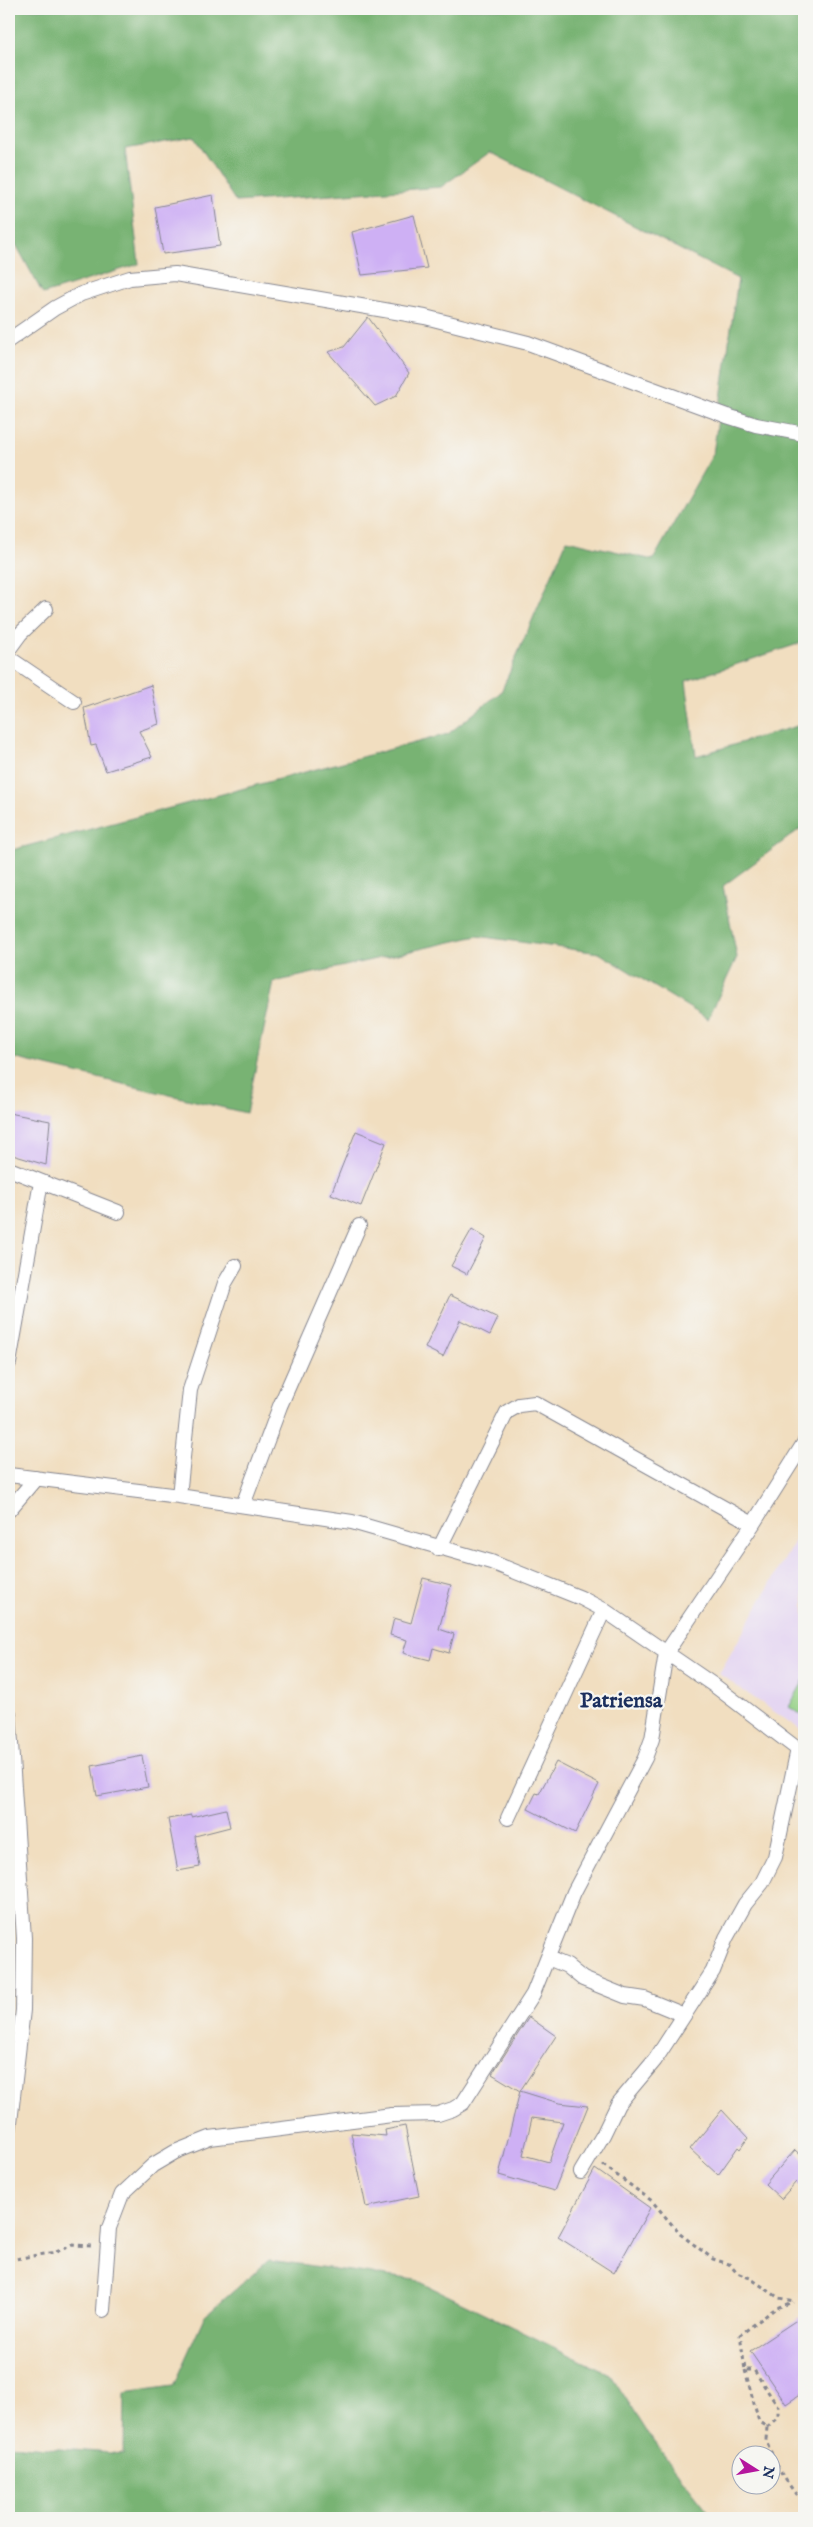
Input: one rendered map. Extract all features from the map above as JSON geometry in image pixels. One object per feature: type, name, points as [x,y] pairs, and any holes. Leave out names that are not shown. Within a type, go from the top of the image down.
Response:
[{"type":"street","points":[[9,340],[55,308],[89,291],[130,278],[156,274],[182,275],[425,317],[519,340],[727,416],[756,425],[804,434]]},
{"type":"street","points":[[9,649],[20,634],[46,609]]},
{"type":"street","points":[[9,658],[74,702]]},
{"type":"street","points":[[9,1169],[118,1212]]},
{"type":"street","points":[[9,1363],[40,1182]]},
{"type":"street","points":[[244,1505],[280,1406],[360,1226]]},
{"type":"street","points":[[179,1496],[190,1390],[225,1283],[235,1266]]},
{"type":"street","points":[[439,1549],[507,1412],[519,1405],[535,1403],[753,1524]]},
{"type":"street","points":[[103,2310],[109,2228],[122,2194],[153,2165],[175,2152],[210,2138],[392,2115],[438,2114],[453,2109],[463,2102],[533,1994],[574,1892],[645,1758],[652,1739],[666,1653],[753,1524],[804,1443]]},
{"type":"street","points":[[9,1475],[179,1496],[352,1522],[439,1549],[491,1562],[581,1598],[604,1610],[801,1751],[775,1857],[762,1883],[745,1904],[726,1938],[713,1971],[655,2060],[618,2104],[581,2172]]},
{"type":"street","points":[[9,1510],[36,1478]]},
{"type":"street","points":[[508,1818],[604,1610]]},
{"type":"street","points":[[9,1713],[24,1938],[23,2010],[9,2131]]},
{"type":"street","points":[[548,1958],[567,1966],[591,1982],[625,1996],[644,1999],[684,2015]]},
{"type":"path","points":[[591,2155],[652,2201],[680,2234],[713,2259],[729,2264],[737,2273],[750,2278],[779,2298],[794,2301],[776,2308],[740,2335],[746,2370],[759,2422],[767,2427]]},
{"type":"path","points":[[9,2260],[56,2252],[72,2245],[108,2247]]},
{"type":"path","points":[[746,2370],[754,2370],[778,2407],[778,2416],[767,2427],[766,2440],[778,2469],[798,2497]]},
{"type":"shaded area","points":[[804,1525],[804,1732],[719,1674]]},
{"type":"green space","points":[[9,9],[804,9],[804,642],[686,681],[696,756],[804,724],[804,826],[723,886],[737,957],[708,1019],[599,953],[477,936],[274,982],[246,1113],[9,1057],[9,842],[12,850],[448,734],[501,692],[567,540],[653,560],[713,454],[738,279],[490,152],[441,187],[236,202],[194,137],[125,149],[139,264],[43,294],[14,241],[9,241]]},
{"type":"green space","points":[[804,1680],[804,1716],[789,1707]]},
{"type":"green space","points":[[269,2260],[416,2280],[611,2375],[653,2441],[711,2515],[719,2518],[9,2518],[9,2445],[124,2454],[125,2393],[173,2386],[204,2317]]},
{"type":"building","points":[[213,195],[220,246],[163,254],[155,207]]},
{"type":"building","points":[[414,215],[427,268],[362,275],[352,232]]},
{"type":"building","points":[[368,317],[409,373],[396,396],[375,406],[328,352],[344,347]]},
{"type":"building","points":[[151,685],[159,724],[139,731],[152,757],[106,771],[96,745],[91,746],[84,708]]},
{"type":"building","points":[[9,1113],[50,1121],[46,1165],[9,1154]]},
{"type":"building","points":[[356,1131],[386,1143],[361,1206],[331,1194]]},
{"type":"building","points":[[472,1229],[486,1238],[467,1274],[451,1266]]},
{"type":"building","points":[[450,1295],[498,1318],[490,1335],[460,1320],[443,1357],[425,1348]]},
{"type":"building","points":[[423,1578],[451,1585],[439,1629],[454,1634],[449,1653],[433,1648],[430,1660],[403,1653],[407,1640],[390,1635],[394,1618],[411,1623]]},
{"type":"building","points":[[142,1756],[148,1787],[97,1796],[92,1766]]},
{"type":"building","points":[[556,1762],[599,1784],[575,1833],[528,1809],[536,1793],[539,1794]]},
{"type":"building","points":[[226,1809],[230,1827],[195,1836],[200,1867],[178,1871],[168,1819],[191,1815],[191,1817]]},
{"type":"building","points":[[529,2017],[556,2036],[520,2091],[492,2074]]},
{"type":"building","points":[[520,2091],[559,2103],[588,2106],[554,2191],[499,2175]],"holes":[[[532,2118],[563,2122],[549,2162],[523,2155]]]},
{"type":"building","points":[[722,2110],[748,2138],[740,2149],[738,2147],[718,2175],[690,2149]]},
{"type":"building","points":[[405,2126],[419,2196],[366,2207],[351,2133],[386,2136],[385,2130]]},
{"type":"building","points":[[795,2150],[804,2158],[804,2190],[796,2182],[781,2199],[765,2184]]},
{"type":"building","points":[[595,2169],[650,2208],[614,2273],[558,2237]]},
{"type":"building","points":[[804,2315],[804,2392],[786,2404],[750,2351]]},
{"type":"district","name":"Patriensa","points":[[621,1699]]}]
